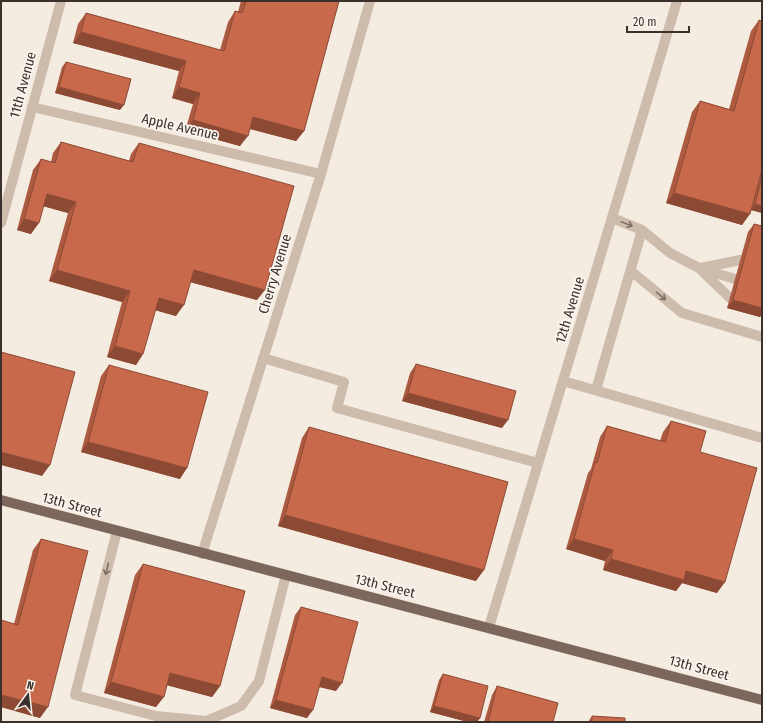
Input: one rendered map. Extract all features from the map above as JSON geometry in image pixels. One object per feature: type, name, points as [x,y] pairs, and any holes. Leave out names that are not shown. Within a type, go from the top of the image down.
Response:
[{"type":"main road","name":"13th Street","points":[[1,500],[202,554],[489,627],[762,700]]},
{"type":"street","name":"11th Avenue","points":[[1,224],[61,1]]},
{"type":"street","name":"Cherry Avenue","points":[[202,554],[321,174],[370,1]]},
{"type":"street","name":"12th Avenue","points":[[489,627],[677,1]]},
{"type":"street","name":"Apple Avenue","points":[[32,107],[321,174]]},
{"type":"street","points":[[612,218],[642,230],[670,253],[700,268],[735,279]]},
{"type":"street","points":[[596,390],[642,230]]},
{"type":"street","points":[[700,268],[740,260]]},
{"type":"street","points":[[700,268],[730,298]]},
{"type":"street","points":[[631,272],[682,313],[762,336]]},
{"type":"street","points":[[263,358],[344,382],[337,408],[538,463]]},
{"type":"street","points":[[563,381],[762,438]]},
{"type":"street","points":[[117,531],[75,695],[156,716],[206,721],[241,706],[259,681],[286,575]]},
{"type":"building","points":[[246,1],[339,1],[304,131],[253,117],[248,136],[193,120],[200,93],[179,87],[186,61],[81,32],[86,13],[224,51],[235,11],[242,13]]},
{"type":"building","points":[[759,20],[762,21],[762,170],[750,214],[674,193],[700,101],[734,111]]},
{"type":"building","points":[[66,62],[131,79],[124,105],[59,87]]},
{"type":"building","points":[[61,142],[133,162],[139,143],[294,186],[265,290],[194,270],[184,305],[159,298],[143,354],[115,346],[130,291],[57,270],[76,202],[47,194],[39,223],[24,219],[41,159],[55,163]]},
{"type":"building","points":[[762,177],[762,206],[755,204]]},
{"type":"building","points":[[754,224],[762,226],[762,308],[733,300]]},
{"type":"building","points":[[1,352],[75,372],[50,465],[1,452]]},
{"type":"building","points":[[416,364],[516,391],[508,420],[408,393]]},
{"type":"building","points":[[109,365],[208,392],[187,468],[88,442]]},
{"type":"building","points":[[671,421],[706,431],[700,452],[757,468],[725,582],[686,571],[684,580],[611,559],[613,550],[574,539],[595,462],[597,463],[607,426],[665,442]]},
{"type":"building","points":[[309,427],[508,482],[484,570],[285,515]]},
{"type":"building","points":[[41,539],[88,551],[48,707],[1,695],[1,620],[18,625]]},
{"type":"building","points":[[143,564],[245,591],[220,686],[170,673],[164,697],[111,682]]},
{"type":"building","points":[[301,607],[358,622],[342,683],[322,677],[313,710],[276,700]]},
{"type":"building","points":[[443,674],[488,686],[480,718],[434,706]]},
{"type":"building","points":[[497,686],[558,703],[553,722],[488,722]]},
{"type":"building","points":[[592,716],[625,718],[625,722],[592,722]]}]
